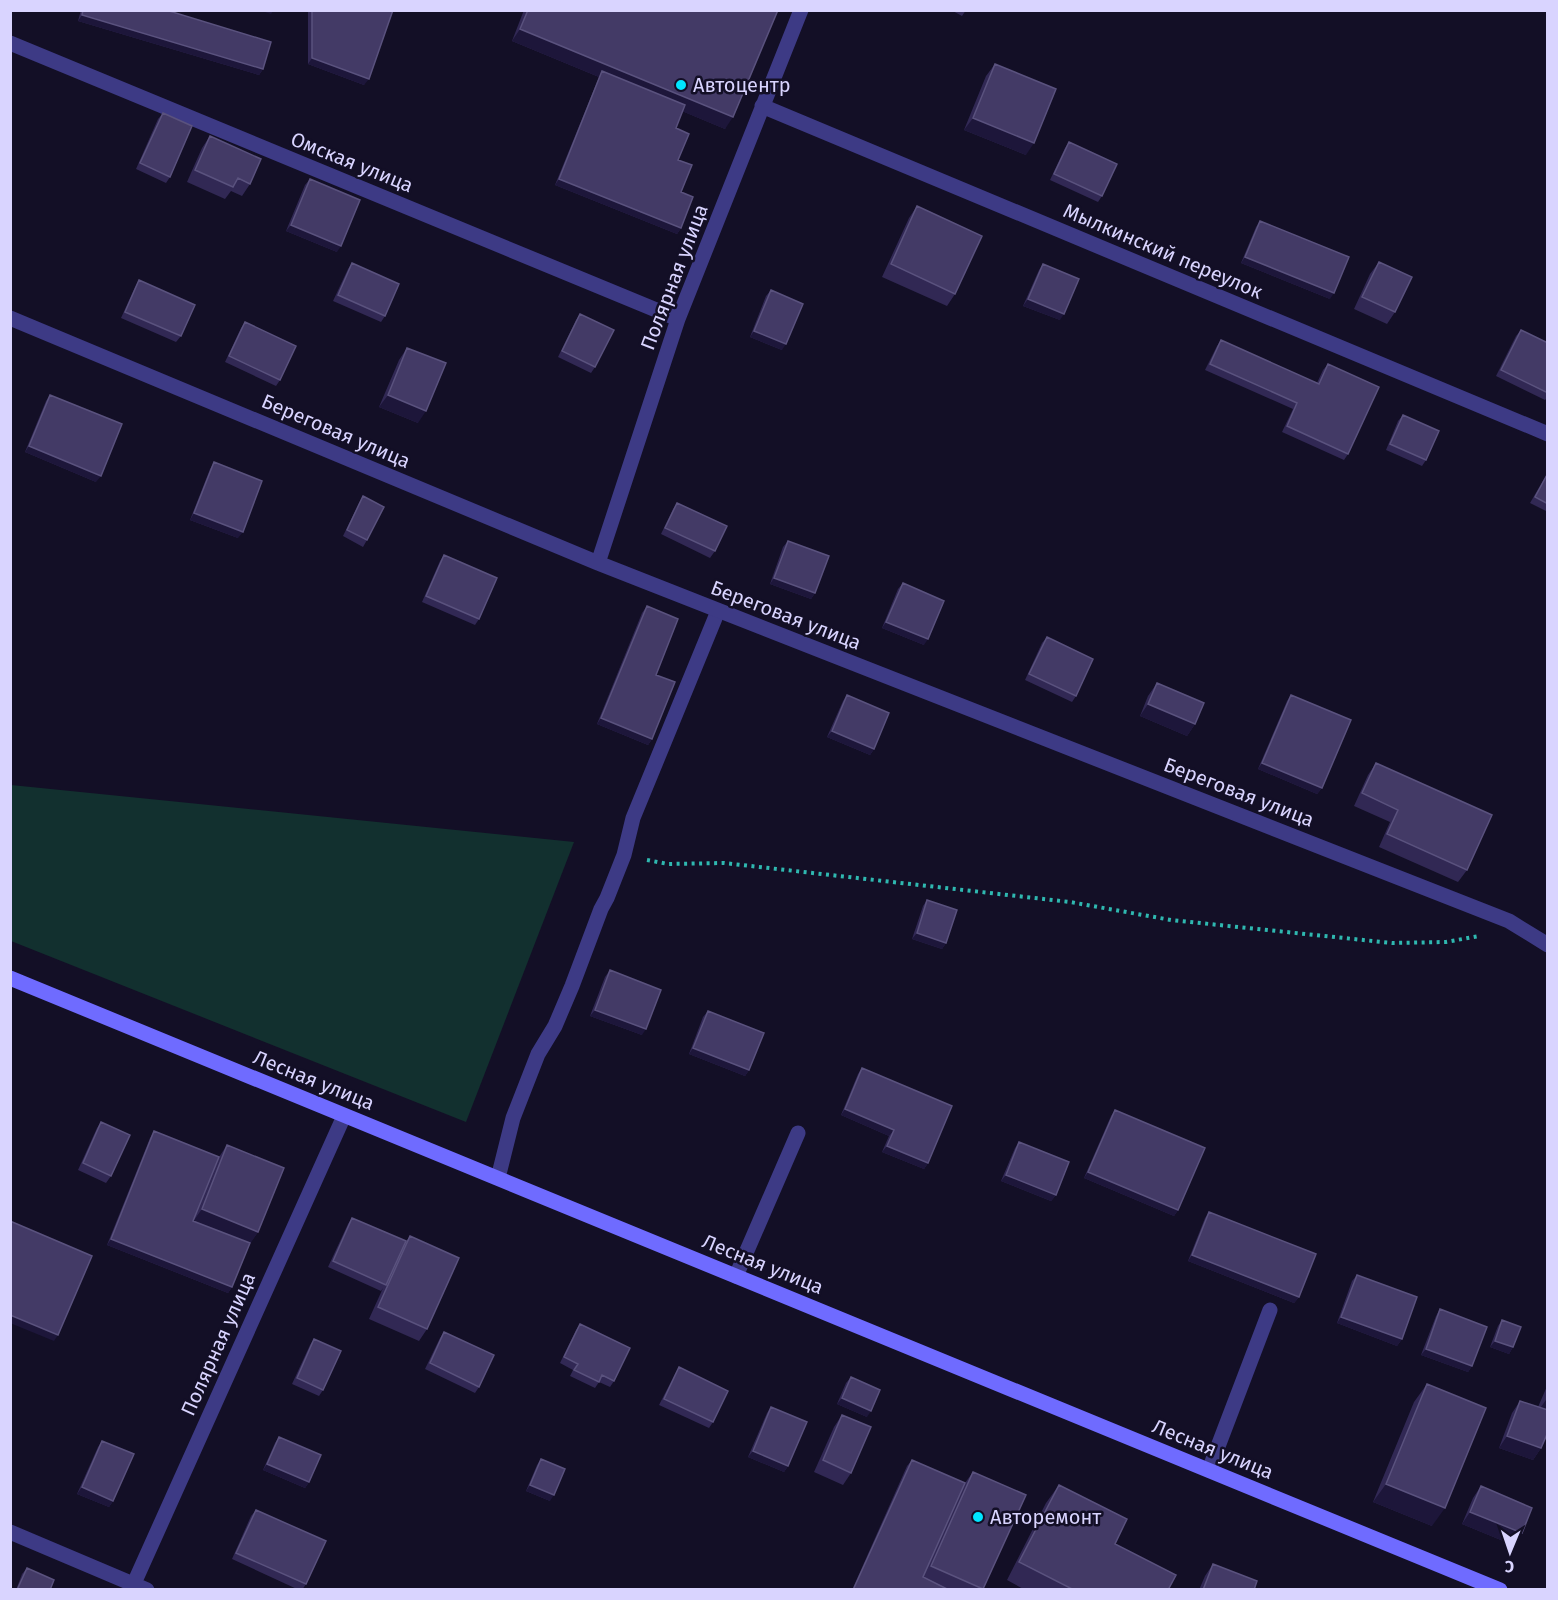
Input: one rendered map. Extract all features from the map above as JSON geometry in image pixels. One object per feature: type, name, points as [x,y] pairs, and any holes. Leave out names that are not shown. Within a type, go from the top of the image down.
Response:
[{"type":"street","name":"Полярная улица","points":[[598,563],[678,319],[801,10]]},
{"type":"street","name":"Омская улица","points":[[10,43],[678,319]]},
{"type":"street","name":"Мылкинский переулок","points":[[762,106],[1548,434]]},
{"type":"street","name":"Береговая улица","points":[[10,318],[598,563],[1509,921],[1548,945]]},
{"type":"street","points":[[498,1178],[513,1118],[538,1054],[564,1006],[624,855],[633,818],[718,610]]},
{"type":"street","name":"Лесная улица","points":[[10,978],[1500,1590]]},
{"type":"street","name":"Полярная улица","points":[[137,1588],[344,1116]]},
{"type":"street","points":[[736,1276],[798,1133]]},
{"type":"street","points":[[1209,1470],[1270,1310]]},
{"type":"street","points":[[10,1532],[137,1588]]},
{"type":"path","points":[[624,855],[668,864],[724,863],[1070,902],[1171,920],[1392,943],[1446,942],[1473,938],[1509,921]]},
{"type":"green space","points":[[11,785],[574,842],[466,1122],[11,941]]},
{"type":"building","points":[[83,10],[166,10],[271,42],[263,69],[82,15]]},
{"type":"building","points":[[312,10],[393,10],[369,79],[312,58]]},
{"type":"building","name":"Автоцентр","points":[[528,10],[778,10],[733,117],[520,29]]},
{"type":"building","points":[[995,64],[1056,89],[1034,143],[973,118]]},
{"type":"building","points":[[602,71],[685,105],[676,128],[689,134],[678,160],[692,165],[681,192],[693,197],[681,228],[559,179]]},
{"type":"building","points":[[163,113],[192,126],[170,177],[140,163]]},
{"type":"building","points":[[210,136],[261,159],[250,184],[238,178],[233,187],[195,170]]},
{"type":"building","points":[[1069,142],[1117,164],[1102,196],[1054,174]]},
{"type":"building","points":[[310,179],[360,200],[341,246],[291,225]]},
{"type":"building","points":[[917,206],[982,236],[955,294],[891,264]]},
{"type":"building","points":[[1260,221],[1349,257],[1334,293],[1245,257]]},
{"type":"building","points":[[1379,262],[1412,277],[1395,312],[1362,297]]},
{"type":"building","points":[[352,263],[399,284],[385,316],[338,295]]},
{"type":"building","points":[[1043,264],[1079,279],[1064,314],[1028,299]]},
{"type":"building","points":[[139,280],[195,305],[181,336],[125,312]]},
{"type":"building","points":[[771,290],[803,304],[786,344],[754,331]]},
{"type":"building","points":[[580,314],[614,330],[595,367],[562,351]]},
{"type":"building","points":[[245,322],[296,346],[280,380],[229,356]]},
{"type":"building","points":[[1521,330],[1548,343],[1548,393],[1501,370]]},
{"type":"building","points":[[1221,340],[1319,384],[1328,364],[1379,387],[1348,454],[1287,426],[1297,403],[1210,364]]},
{"type":"building","points":[[407,348],[446,363],[426,411],[388,395]]},
{"type":"building","points":[[50,395],[122,424],[101,476],[29,446]]},
{"type":"building","points":[[1403,415],[1439,431],[1426,460],[1390,444]]},
{"type":"building","points":[[214,462],[262,481],[243,532],[194,513]]},
{"type":"building","points":[[1548,473],[1548,504],[1535,497]]},
{"type":"building","points":[[363,496],[384,507],[367,540],[347,530]]},
{"type":"building","points":[[677,503],[727,526],[715,551],[665,528]]},
{"type":"building","points":[[788,541],[829,556],[815,593],[774,578]]},
{"type":"building","points":[[444,555],[497,578],[479,619],[426,596]]},
{"type":"building","points":[[903,583],[944,601],[928,639],[886,622]]},
{"type":"building","points":[[647,606],[678,619],[656,675],[675,682],[652,739],[601,718]]},
{"type":"building","points":[[1047,637],[1093,659],[1076,696],[1029,674]]},
{"type":"building","points":[[1157,683],[1204,703],[1195,724],[1148,704]]},
{"type":"building","points":[[847,695],[889,713],[874,749],[832,731]]},
{"type":"building","points":[[1291,695],[1351,720],[1322,788],[1262,763]]},
{"type":"building","points":[[1376,763],[1492,815],[1467,870],[1387,834],[1398,810],[1362,793]]},
{"type":"building","points":[[927,900],[957,910],[946,943],[917,933]]},
{"type":"building","points":[[610,970],[661,990],[646,1029],[595,1010]]},
{"type":"building","points":[[708,1011],[764,1033],[749,1070],[693,1048]]},
{"type":"building","points":[[862,1068],[952,1106],[928,1163],[887,1146],[894,1130],[845,1109]]},
{"type":"building","points":[[1115,1110],[1205,1148],[1178,1210],[1088,1172]]},
{"type":"building","points":[[101,1122],[130,1135],[111,1176],[83,1163]]},
{"type":"building","points":[[154,1131],[219,1157],[193,1221],[250,1243],[232,1287],[111,1239]]},
{"type":"building","points":[[1019,1142],[1069,1162],[1056,1195],[1006,1175]]},
{"type":"building","points":[[227,1145],[284,1168],[258,1232],[202,1209]]},
{"type":"building","points":[[1209,1212],[1316,1254],[1299,1297],[1192,1255]]},
{"type":"building","points":[[352,1218],[406,1241],[386,1285],[333,1261]]},
{"type":"building","points":[[10,1221],[92,1256],[58,1335],[10,1315]]},
{"type":"building","points":[[410,1236],[459,1258],[427,1329],[378,1307]]},
{"type":"building","points":[[1357,1275],[1417,1297],[1402,1339],[1341,1317]]},
{"type":"building","points":[[1440,1309],[1487,1327],[1472,1366],[1426,1349]]},
{"type":"building","points":[[1502,1320],[1521,1327],[1513,1347],[1495,1341]]},
{"type":"building","points":[[580,1324],[630,1348],[614,1381],[602,1375],[599,1382],[574,1370],[578,1364],[564,1357]]},
{"type":"building","points":[[444,1332],[494,1355],[479,1387],[430,1363]]},
{"type":"building","points":[[314,1339],[341,1351],[323,1390],[297,1378]]},
{"type":"building","points":[[679,1367],[728,1391],[713,1422],[664,1399]]},
{"type":"building","points":[[851,1377],[880,1390],[871,1411],[842,1398]]},
{"type":"building","points":[[1427,1384],[1486,1408],[1445,1508],[1386,1484]]},
{"type":"building","points":[[1520,1401],[1548,1410],[1548,1432],[1541,1448],[1507,1436]]},
{"type":"building","points":[[771,1407],[807,1422],[788,1466],[753,1451]]},
{"type":"building","points":[[842,1415],[871,1427],[851,1473],[823,1460]]},
{"type":"building","points":[[279,1437],[321,1455],[309,1482],[267,1464]]},
{"type":"building","points":[[102,1441],[134,1454],[113,1501],[82,1487]]},
{"type":"building","points":[[541,1459],[565,1469],[554,1495],[530,1485]]},
{"type":"building","points":[[912,1460],[965,1483],[923,1577],[949,1590],[853,1590]]},
{"type":"building","points":[[973,1472],[1026,1495],[983,1589],[931,1566]]},
{"type":"building","points":[[1059,1485],[1127,1519],[1115,1544],[1176,1575],[1168,1590],[1074,1590],[1019,1562]]},
{"type":"building","points":[[1481,1486],[1532,1508],[1522,1533],[1470,1512]]},
{"type":"building","points":[[256,1510],[326,1541],[306,1584],[236,1553]]},
{"type":"building","points":[[1213,1564],[1257,1581],[1254,1590],[1203,1590]]},
{"type":"building","points":[[27,1568],[54,1580],[50,1590],[17,1590]]},
{"type":"place","name":"Автоцентр","points":[[681,85]]},
{"type":"place","name":"Авторемонт","points":[[978,1517]]}]
